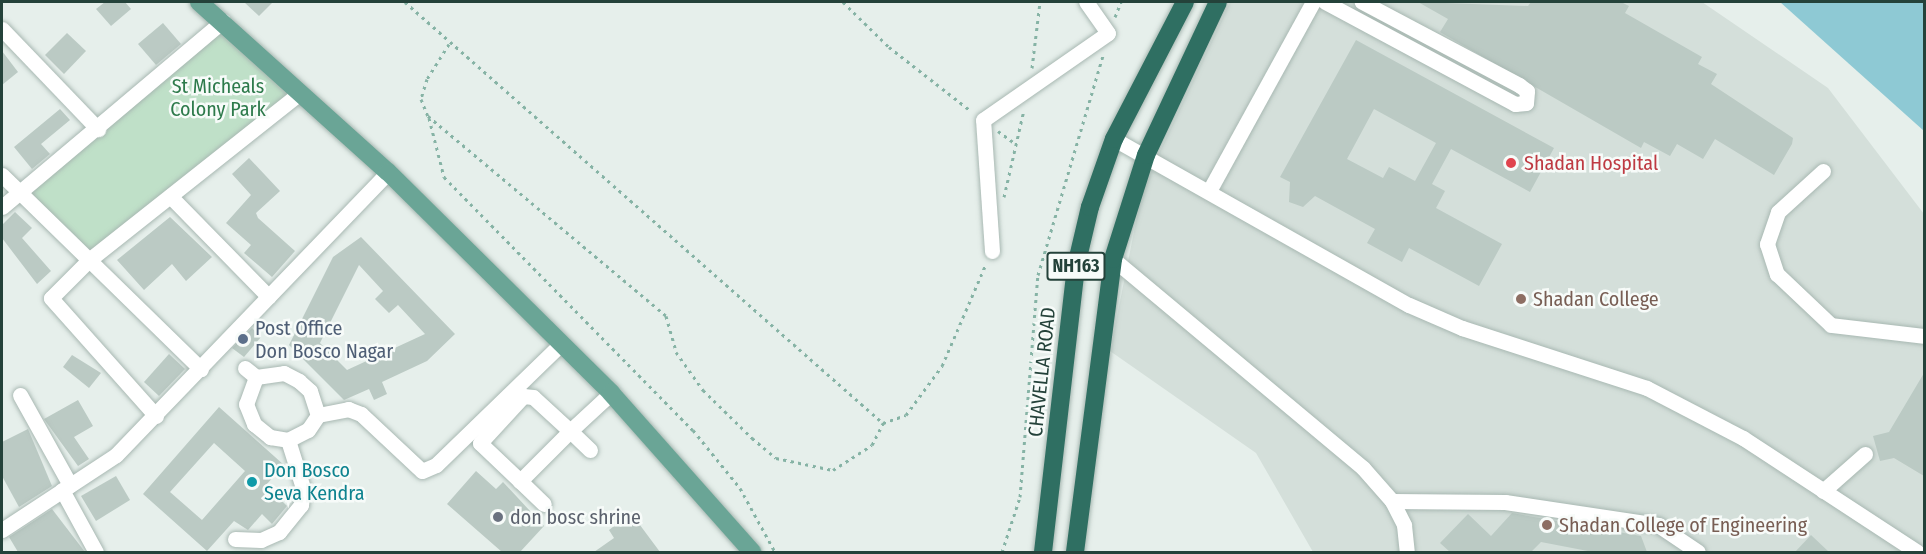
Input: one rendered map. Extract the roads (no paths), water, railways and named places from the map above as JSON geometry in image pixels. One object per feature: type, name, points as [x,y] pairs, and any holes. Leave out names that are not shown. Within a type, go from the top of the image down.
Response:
[{"type":"highway","name":"CHAVELLA ROAD","points":[[1043,552],[1076,266],[1114,139],[1185,2]]},
{"type":"highway","name":"NH163","points":[[1075,552],[1113,259],[1146,155],[1218,2]]},
{"type":"main road","points":[[199,2],[223,21],[388,172],[611,393],[752,552]]},
{"type":"street","points":[[992,251],[983,120],[1030,83],[1108,33],[1086,2]]},
{"type":"street","points":[[1209,191],[1313,2]]},
{"type":"street","points":[[1325,2],[1515,104],[1526,103],[1527,91],[1519,85],[1362,2]]},
{"type":"street","points":[[2,207],[98,129],[223,21]]},
{"type":"street","points":[[2,29],[98,129]]},
{"type":"street","points":[[156,416],[51,304],[54,291],[89,260],[301,92]]},
{"type":"street","points":[[1114,139],[1409,305],[1462,328],[1647,388],[1743,438],[1917,552]]},
{"type":"street","points":[[1823,171],[1778,212],[1767,244],[1778,274],[1831,325],[1924,336]]},
{"type":"street","points":[[2,530],[116,455],[156,416],[388,172]]},
{"type":"street","points":[[2,175],[201,369]]},
{"type":"street","points":[[170,196],[269,297]]},
{"type":"street","points":[[1113,259],[1363,468],[1392,501],[1404,525],[1407,552]]},
{"type":"street","points":[[318,415],[310,391],[299,381],[284,373],[250,373],[246,404],[254,424],[270,437],[288,440],[308,430],[318,415],[348,409],[361,414],[409,463],[429,470],[561,344]]},
{"type":"street","points":[[520,481],[611,393]]},
{"type":"street","points":[[20,394],[96,552]]},
{"type":"street","points":[[544,504],[480,443],[523,396],[533,397],[575,426],[591,450]]},
{"type":"street","points":[[235,539],[261,540],[279,532],[301,505],[303,488],[288,440]]},
{"type":"street","points":[[1823,491],[1865,454]]},
{"type":"street","points":[[1392,501],[1505,502],[1658,525],[1698,552]]},
{"type":"water","points":[[1780,2],[1924,2],[1924,131]]},
{"type":"place","name":"Shadan Hospital","points":[[1511,163]]},
{"type":"place","name":"Shadan College","points":[[1521,299]]},
{"type":"place","name":"Post Office Don Bosco Nagar","points":[[243,339]]},
{"type":"place","name":"Don Bosco Seva Kendra","points":[[252,482]]},
{"type":"place","name":"don bosc shrine","points":[[498,517]]},
{"type":"place","name":"Shadan College of Engineering","points":[[1547,525]]},
{"type":"park label","name":"St Micheals Colony Park","points":[[218,98]]}]
